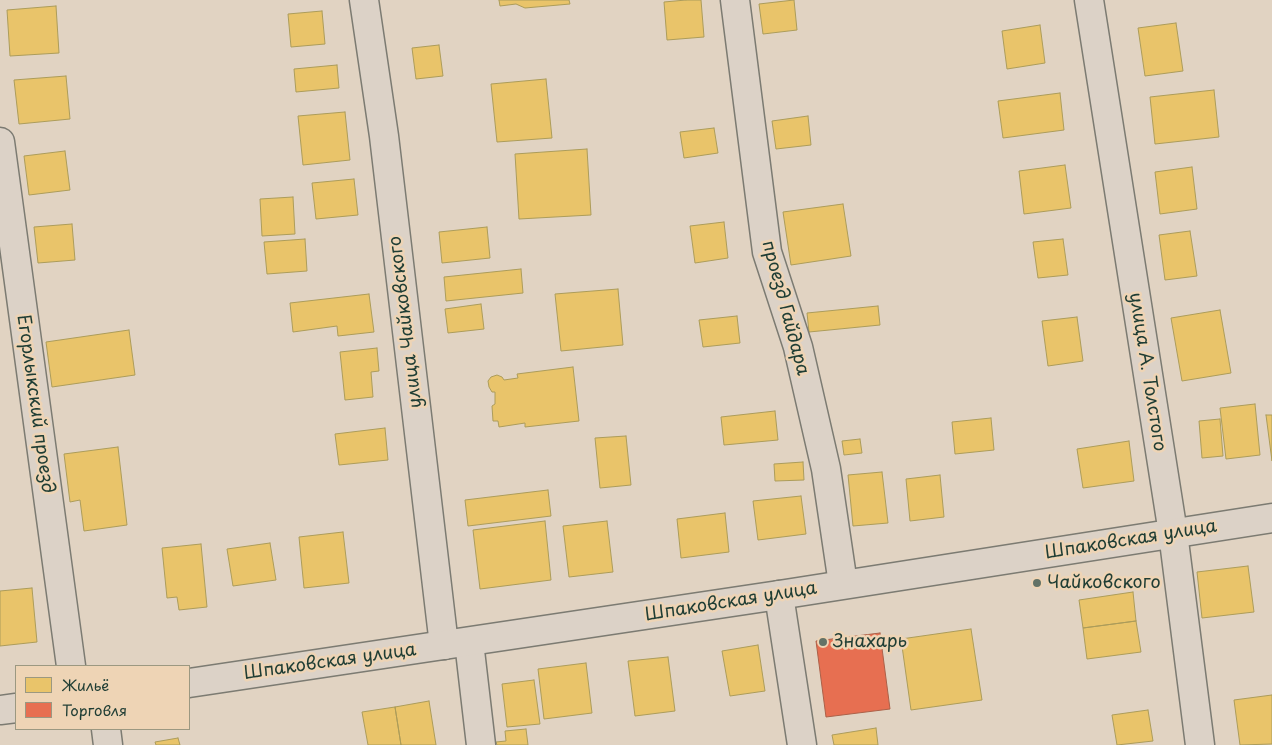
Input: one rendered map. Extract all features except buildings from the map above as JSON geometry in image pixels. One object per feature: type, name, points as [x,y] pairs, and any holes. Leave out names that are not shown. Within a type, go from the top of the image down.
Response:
[{"type":"street","name":"улица Чайковского","points":[[364,0],[457,644],[481,745]]},
{"type":"street","name":"проезд Гайдара","points":[[735,0],[767,252],[798,348],[826,469],[843,584]]},
{"type":"street","name":"улица А. Толстого","points":[[1089,0],[1172,533],[1200,745]]},
{"type":"street","name":"Егорлыкский проезд","points":[[0,142],[71,665]]},
{"type":"street","name":"Шпаковская улица","points":[[190,683],[779,595],[1272,518]]},
{"type":"street","points":[[779,595],[802,745]]},
{"type":"street","points":[[0,710],[15,708]]},
{"type":"street","points":[[106,730],[108,745]]},
{"type":"place","name":"Чайковского","points":[[1037,583]]},
{"type":"place","name":"Знахарь","points":[[823,642]]}]
